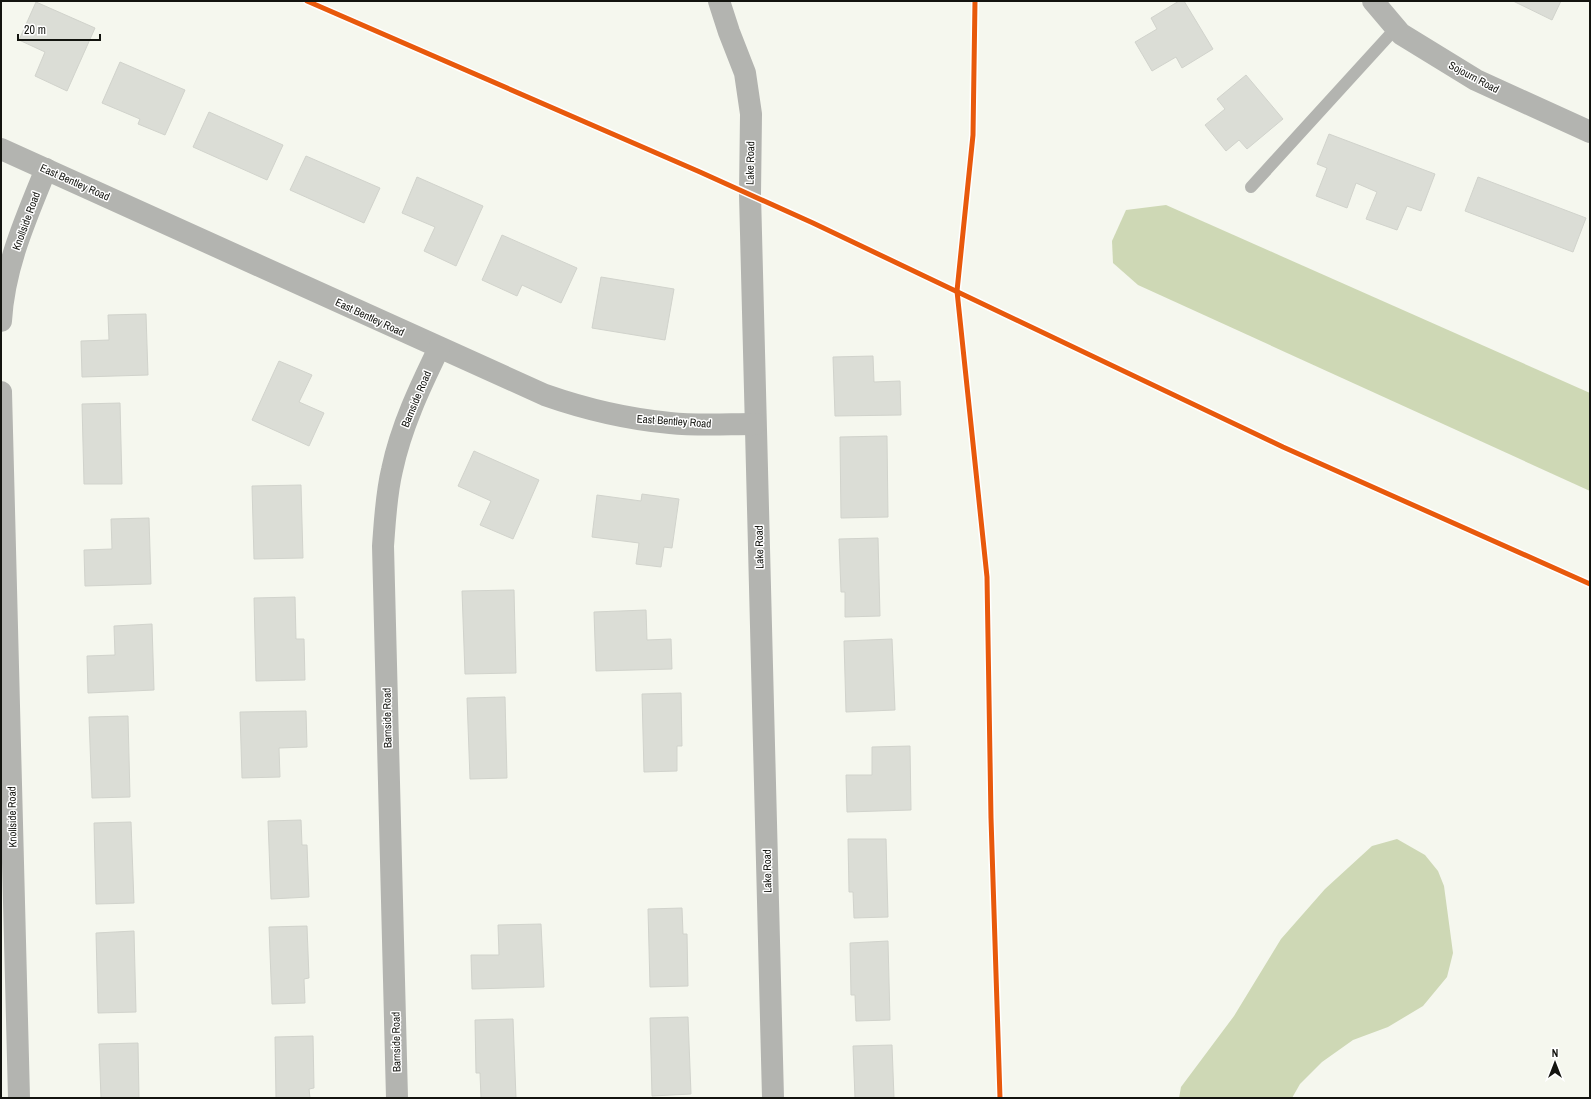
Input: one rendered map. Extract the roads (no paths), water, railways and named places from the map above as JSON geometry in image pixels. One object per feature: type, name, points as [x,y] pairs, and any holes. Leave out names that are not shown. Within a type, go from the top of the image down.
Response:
[{"type":"street","name":"Lake Road","points":[[719,1],[745,73],[751,114],[750,202],[773,1098]]},
{"type":"street","name":"Sojourn Road","points":[[1373,1],[1401,34],[1476,80],[1590,132]]},
{"type":"street","name":"East Bentley Road","points":[[1,149],[545,395],[571,404],[632,418],[671,423],[756,424]]},
{"type":"street","name":"Knollside Road","points":[[1,321],[7,276],[18,239],[46,169]]},
{"type":"street","name":"Barnside Road","points":[[397,1098],[384,546],[389,486],[398,446],[418,394],[439,348]]},
{"type":"street","name":"Knollside Road","points":[[1,392],[19,1098]]},
{"type":"lane","points":[[1251,187],[1396,28]]}]
